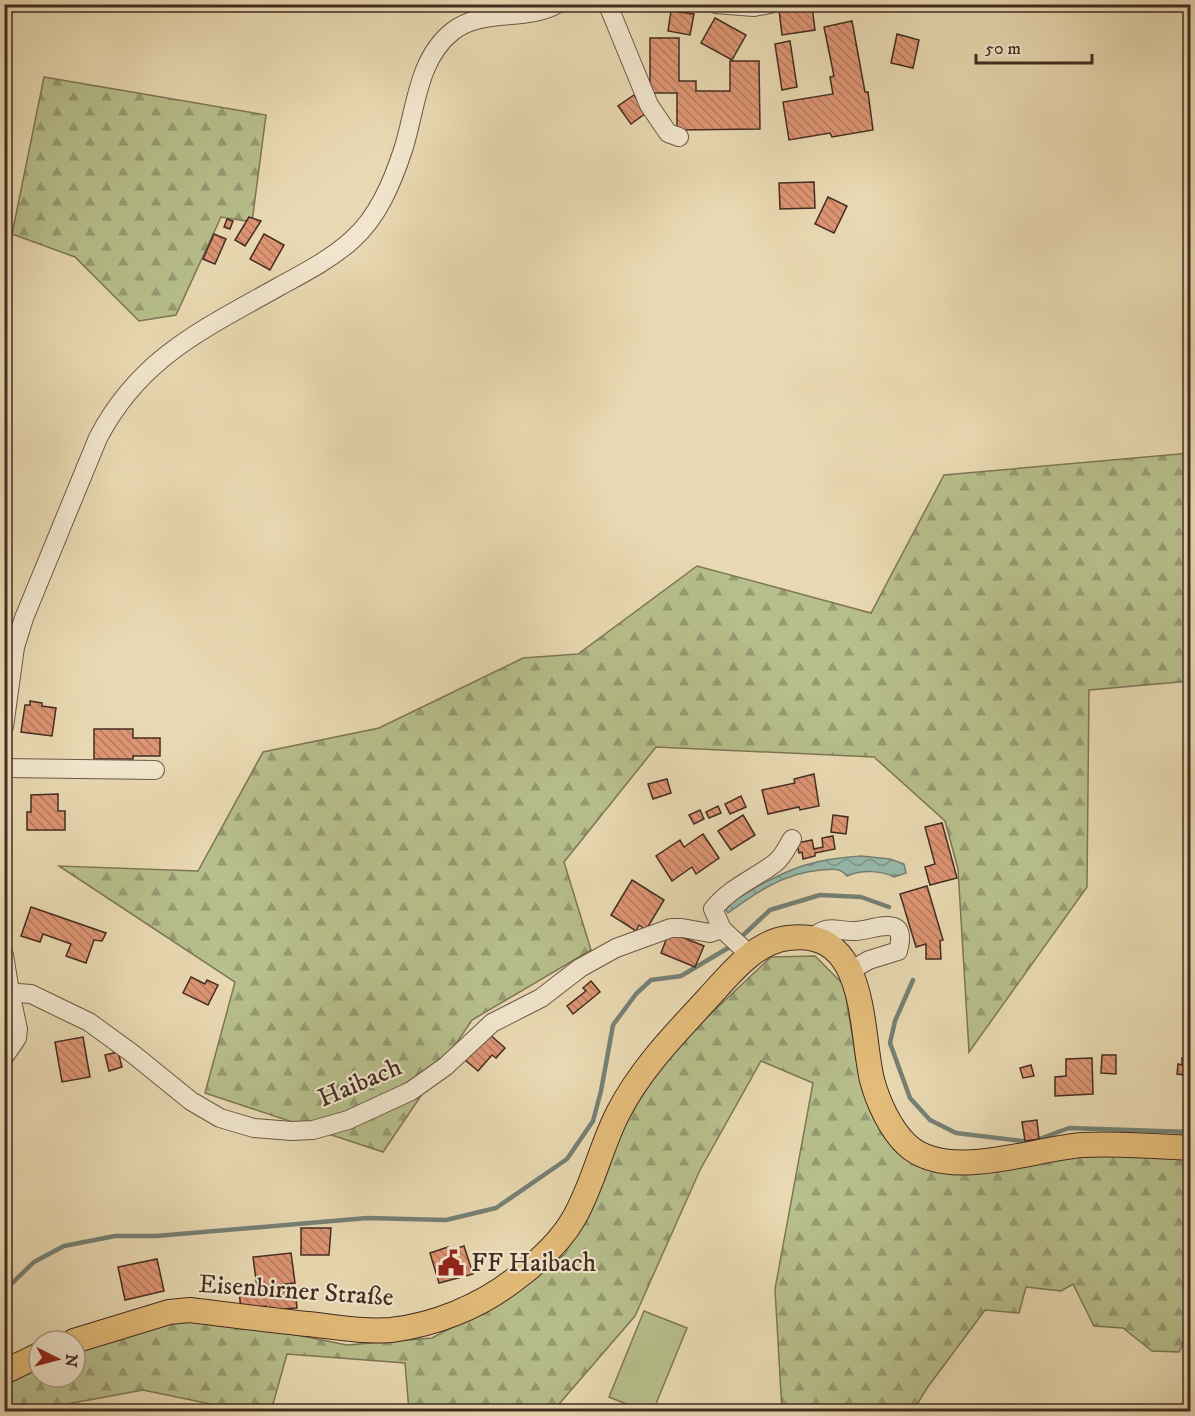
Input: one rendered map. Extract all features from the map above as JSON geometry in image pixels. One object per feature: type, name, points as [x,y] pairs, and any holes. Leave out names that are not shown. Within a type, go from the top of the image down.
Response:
[{"type":"main road","name":"Eisenbirner Straße","points":[[87,1337],[169,1312],[190,1310],[357,1330],[387,1330],[421,1324],[452,1314],[483,1300],[525,1272],[564,1234],[576,1216],[608,1134],[633,1086],[672,1037],[726,979],[735,941],[766,944],[782,938],[813,938]]},
{"type":"main road","points":[[813,938],[860,965],[857,986],[873,1084],[884,1111],[897,1133],[908,1146],[921,1155],[943,1161],[965,1162],[993,1160],[1078,1145],[1112,1144],[1191,1148]]},
{"type":"main road","points":[[4,1372],[27,1361]]},
{"type":"street","points":[[4,727],[15,647],[24,618],[98,438],[125,394],[168,352],[309,270],[351,242],[369,224],[382,201],[403,151],[423,73],[432,54],[455,29],[491,17],[539,11],[557,4]]},
{"type":"street","points":[[614,4],[607,5],[649,105],[668,133],[679,137]]},
{"type":"street","points":[[716,4],[754,7],[770,4]]},
{"type":"street","points":[[4,768],[155,770]]},
{"type":"street","points":[[735,941],[713,909],[722,898],[739,885],[775,863],[792,839]]},
{"type":"street","points":[[813,938],[826,929],[855,931],[890,925],[898,932],[900,944],[898,951],[860,965],[855,931]]},
{"type":"street","name":"Haibach","points":[[7,992],[31,994],[89,1022],[191,1101],[220,1118],[254,1128],[313,1130],[348,1120],[411,1091],[446,1066],[492,1023],[541,998],[580,968],[616,948],[671,928],[710,933],[735,941]]},
{"type":"street","points":[[4,955],[7,992],[18,1029],[17,1038],[4,1057]]},
{"type":"green space","points":[[44,77],[266,115],[252,222],[221,217],[176,315],[139,321],[75,257],[12,234]]},
{"type":"green space","points":[[1190,453],[1190,681],[1089,690],[1087,887],[969,1052],[958,869],[945,821],[874,757],[656,747],[564,862],[591,950],[472,1020],[383,1152],[205,1093],[235,982],[59,866],[198,871],[263,752],[379,728],[523,658],[578,654],[697,566],[871,613],[944,475]]},
{"type":"green space","points":[[815,956],[844,985],[856,1059],[879,1119],[909,1158],[1062,1151],[1190,1151],[1190,1329],[1179,1352],[1152,1351],[1123,1328],[1094,1326],[1073,1284],[1061,1291],[1026,1287],[1019,1313],[985,1310],[927,1388],[913,1411],[782,1411],[775,1289],[813,1083],[761,1061],[700,1170],[635,1316],[553,1411],[409,1411],[405,1363],[287,1354],[271,1411],[244,1411],[143,1390],[29,1411],[5,1412],[5,1378],[27,1368],[27,1389],[87,1389],[87,1345],[172,1318],[227,1321],[347,1345],[432,1338],[483,1311],[565,1254],[597,1187],[633,1100],[685,1038],[771,957]]},
{"type":"green space","points":[[644,1311],[687,1328],[653,1411],[644,1411],[609,1397]]},
{"type":"water","points":[[861,856],[890,859],[904,864],[906,873],[894,877],[871,872],[847,876],[835,869],[808,872],[783,879],[760,891],[728,913],[726,910],[740,896],[791,870],[830,859]]},
{"type":"building","points":[[406,4],[433,4],[431,11]]},
{"type":"building","points":[[812,6],[815,30],[782,35],[779,10]]},
{"type":"building","points":[[671,11],[694,14],[690,35],[668,31]]},
{"type":"building","points":[[715,18],[746,35],[732,60],[701,43]]},
{"type":"building","points":[[852,21],[865,92],[868,92],[873,130],[832,137],[830,133],[789,140],[783,102],[833,94],[830,77],[834,76],[824,27]]},
{"type":"building","points":[[897,34],[919,40],[913,68],[891,63]]},
{"type":"building","points":[[650,38],[679,38],[679,81],[696,81],[696,91],[730,91],[730,61],[759,61],[760,129],[677,130],[677,93],[650,93]]},
{"type":"building","points":[[790,41],[797,87],[782,90],[775,44]]},
{"type":"building","points":[[634,95],[646,113],[631,124],[618,106]]},
{"type":"building","points":[[814,182],[815,208],[780,209],[779,183]]},
{"type":"building","points":[[828,197],[847,206],[834,233],[815,224]]},
{"type":"building","points":[[249,217],[261,221],[245,246],[235,240]]},
{"type":"building","points":[[227,219],[233,221],[230,229],[224,227]]},
{"type":"building","points":[[214,234],[226,239],[215,264],[203,259]]},
{"type":"building","points":[[264,234],[284,245],[270,270],[250,259]]},
{"type":"building","points":[[30,701],[56,708],[52,736],[21,732],[25,705],[30,705]]},
{"type":"building","points":[[94,729],[133,729],[133,738],[160,738],[160,756],[94,759]]},
{"type":"building","points":[[814,774],[819,806],[800,810],[799,807],[768,814],[762,790],[795,783],[794,779]]},
{"type":"building","points":[[667,779],[671,793],[653,799],[648,784]]},
{"type":"building","points":[[58,794],[58,811],[65,811],[65,830],[27,830],[27,812],[31,812],[31,795]]},
{"type":"building","points":[[741,796],[746,807],[730,814],[725,804]]},
{"type":"building","points":[[718,806],[721,813],[709,818],[706,812]]},
{"type":"building","points":[[700,810],[704,819],[694,824],[689,815]]},
{"type":"building","points":[[743,815],[755,835],[731,850],[718,831]]},
{"type":"building","points":[[833,815],[848,817],[846,834],[831,832]]},
{"type":"building","points":[[942,823],[957,878],[930,885],[925,867],[935,864],[925,827]]},
{"type":"building","points":[[703,834],[719,858],[696,874],[692,867],[672,881],[656,856],[680,840],[684,847]]},
{"type":"building","points":[[833,836],[835,849],[815,853],[815,856],[803,859],[802,852],[799,853],[797,843],[812,840],[814,849],[823,847],[822,838]]},
{"type":"building","points":[[632,880],[664,900],[646,930],[639,925],[636,931],[611,915]]},
{"type":"building","points":[[927,886],[943,940],[940,941],[941,959],[926,959],[926,944],[916,947],[900,894]]},
{"type":"building","points":[[31,907],[106,933],[102,941],[94,940],[86,963],[66,956],[71,944],[43,934],[40,942],[21,936]]},
{"type":"building","points":[[669,932],[704,946],[695,967],[661,953]]},
{"type":"building","points":[[191,977],[205,984],[207,980],[218,985],[208,1005],[183,993]]},
{"type":"building","points":[[591,981],[600,992],[573,1014],[567,1006],[586,991],[583,988]]},
{"type":"building","points":[[488,1033],[505,1048],[496,1058],[492,1055],[478,1071],[465,1060]]},
{"type":"building","points":[[83,1037],[90,1077],[62,1082],[55,1042]]},
{"type":"building","points":[[118,1052],[122,1067],[109,1071],[105,1055]]},
{"type":"building","points":[[1102,1055],[1116,1055],[1116,1074],[1101,1073]]},
{"type":"building","points":[[1092,1058],[1093,1094],[1055,1096],[1055,1077],[1066,1076],[1066,1059]]},
{"type":"building","points":[[1182,1058],[1190,1059],[1190,1076],[1177,1074],[1178,1064],[1182,1065]]},
{"type":"building","points":[[1031,1065],[1034,1076],[1023,1078],[1020,1068]]},
{"type":"building","points":[[1037,1120],[1039,1139],[1025,1141],[1022,1122]]},
{"type":"building","points":[[301,1228],[331,1228],[329,1255],[301,1255]]},
{"type":"building","name":"FF Haibach","points":[[464,1246],[473,1274],[439,1283],[430,1253],[448,1247],[449,1251]]},
{"type":"building","points":[[291,1253],[295,1283],[257,1287],[253,1257]]},
{"type":"building","points":[[157,1259],[164,1291],[125,1300],[118,1267]]},
{"type":"building","points":[[295,1286],[297,1308],[267,1310],[266,1306],[241,1309],[239,1292]]},
{"type":"waterway","points":[[739,939],[770,910],[820,895],[861,897],[889,907]]},
{"type":"waterway","points":[[4,1291],[34,1262],[64,1246],[115,1236],[156,1236],[367,1218],[446,1220],[496,1208],[567,1159],[593,1121],[613,1025],[636,994],[651,980],[681,976],[733,945]]},
{"type":"waterway","points":[[913,980],[895,1021],[890,1043],[910,1098],[930,1120],[956,1133],[1031,1142],[1069,1128],[1190,1132]]},
{"type":"place","name":"FF Haibach","points":[[451,1263]]}]
